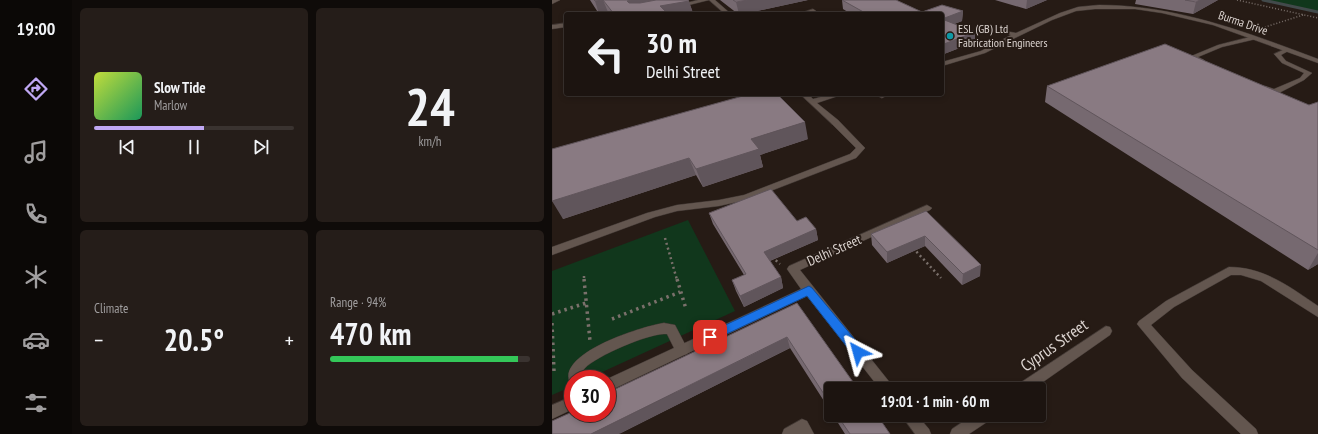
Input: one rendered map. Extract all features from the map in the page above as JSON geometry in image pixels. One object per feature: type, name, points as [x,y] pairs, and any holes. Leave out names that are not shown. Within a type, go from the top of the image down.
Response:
[{"type":"street","points":[[552,2],[557,0]]},
{"type":"street","points":[[671,7],[706,0]]},
{"type":"street","points":[[712,0],[726,12]]},
{"type":"street","points":[[1105,0],[1112,7]]},
{"type":"street","name":"Burma Drive","points":[[944,63],[982,52],[1030,28],[1075,10],[1112,7],[1156,10],[1214,24],[1318,61]]},
{"type":"street","points":[[552,27],[564,25]]},
{"type":"street","points":[[1002,31],[1016,35]]},
{"type":"street","points":[[1212,66],[1192,57],[1220,46],[1254,38]]},
{"type":"street","points":[[1008,39],[1020,44]]},
{"type":"street","points":[[1260,86],[1274,92],[1302,79],[1309,73],[1284,62],[1277,54],[1287,50]]},
{"type":"street","points":[[982,52],[991,57]]},
{"type":"street","points":[[552,251],[651,215],[677,208],[719,203],[746,197],[853,156],[861,148],[806,96]]},
{"type":"street","points":[[812,102],[833,96]]},
{"type":"street","name":"Delhi Street","points":[[882,382],[793,268],[927,208]]},
{"type":"street","points":[[1251,434],[1187,374],[1143,324],[1170,304],[1223,274],[1240,269],[1258,274],[1318,312]]},
{"type":"street","points":[[616,382],[809,290]]},
{"type":"street","points":[[576,370],[580,363],[591,356],[659,328],[671,330],[682,350]]},
{"type":"street","name":"Cyprus Street","points":[[1032,382],[1106,331]]},
{"type":"street","points":[[552,412],[564,406]]},
{"type":"street","points":[[914,422],[924,434]]},
{"type":"street","points":[[957,434],[975,422]]},
{"type":"street","points":[[789,434],[802,426],[807,434]]},
{"type":"path","points":[[1237,0],[1318,18]]},
{"type":"path","points":[[1244,34],[1304,15]]},
{"type":"path","points":[[664,238],[686,309]]},
{"type":"path","points":[[911,246],[941,278]]},
{"type":"path","points":[[769,251],[777,263],[793,268]]},
{"type":"path","points":[[584,276],[591,356]]},
{"type":"path","points":[[612,319],[680,292]]},
{"type":"path","points":[[552,314],[586,303]]},
{"type":"path","points":[[552,323],[554,371]]},
{"type":"green space","points":[[1268,0],[1318,0],[1318,11]]},
{"type":"green space","points":[[688,220],[735,311],[607,370],[564,370],[564,390],[552,395],[552,271]]},
{"type":"building","points":[[603,0],[632,0],[627,1],[629,3],[640,3],[656,0],[689,1],[660,6],[666,12],[612,12]]},
{"type":"building","points":[[733,0],[748,0],[736,2]]},
{"type":"building","points":[[842,0],[896,0],[922,12],[863,12]]},
{"type":"building","points":[[1185,0],[1200,0],[1196,2]]},
{"type":"building","points":[[942,5],[963,11],[944,18],[944,12],[922,12]]},
{"type":"building","points":[[944,20],[975,32],[944,44]]},
{"type":"building","points":[[1165,44],[1309,105],[1318,102],[1318,250],[1047,86]]},
{"type":"building","points":[[743,96],[779,96],[805,122],[751,139],[759,149],[696,169],[689,158],[552,201],[552,149]]},
{"type":"building","points":[[771,189],[797,221],[806,217],[816,229],[764,252],[781,277],[740,296],[732,280],[746,274],[709,213]]},
{"type":"building","points":[[926,211],[981,265],[963,274],[925,236],[887,252],[871,234]]},
{"type":"building","points":[[797,303],[853,382],[824,382],[824,394],[787,337],[616,422],[616,389]]},
{"type":"building","points":[[564,416],[564,422],[615,422],[591,434],[552,434],[552,421]]},
{"type":"building","points":[[842,422],[882,422],[890,434],[850,434]]},
{"type":"waterway","points":[[1263,0],[1318,12]]},
{"type":"place","name":"ESL (GB) Ltd Fabrication Engineers","points":[[950,36]]},
{"type":"route","points":[[710,337],[809,290],[858,352]]}]
